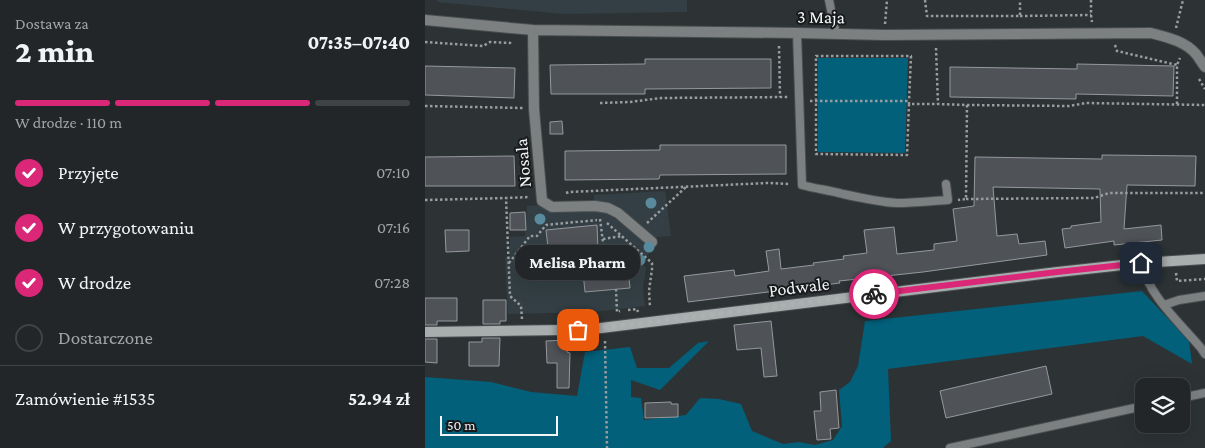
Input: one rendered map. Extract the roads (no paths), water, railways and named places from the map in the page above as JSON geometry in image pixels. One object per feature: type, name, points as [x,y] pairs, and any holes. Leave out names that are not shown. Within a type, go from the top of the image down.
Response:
[{"type":"street","name":"3 Maja","points":[[425,20],[533,30],[885,36],[1151,34],[1163,36],[1187,46],[1195,53],[1205,67]]},
{"type":"street","name":"Nosala","points":[[533,30],[534,109],[542,201],[552,207],[595,206],[607,208],[618,213],[652,242]]},
{"type":"street","name":"Podwale","points":[[425,332],[593,329],[1049,273],[1141,263],[1205,259]]},
{"type":"lane","points":[[829,0],[836,34]]},
{"type":"lane","points":[[797,33],[802,185],[858,198],[898,203],[948,200],[946,184]]},
{"type":"lane","points":[[1141,263],[1143,273],[1154,293],[1205,354]]},
{"type":"lane","points":[[1164,306],[1179,300],[1205,296]]},
{"type":"lane","points":[[1190,396],[1205,393]]},
{"type":"lane","points":[[950,448],[1135,408]]},
{"type":"place","name":"Melisa Pharm","points":[[578,330]]}]
